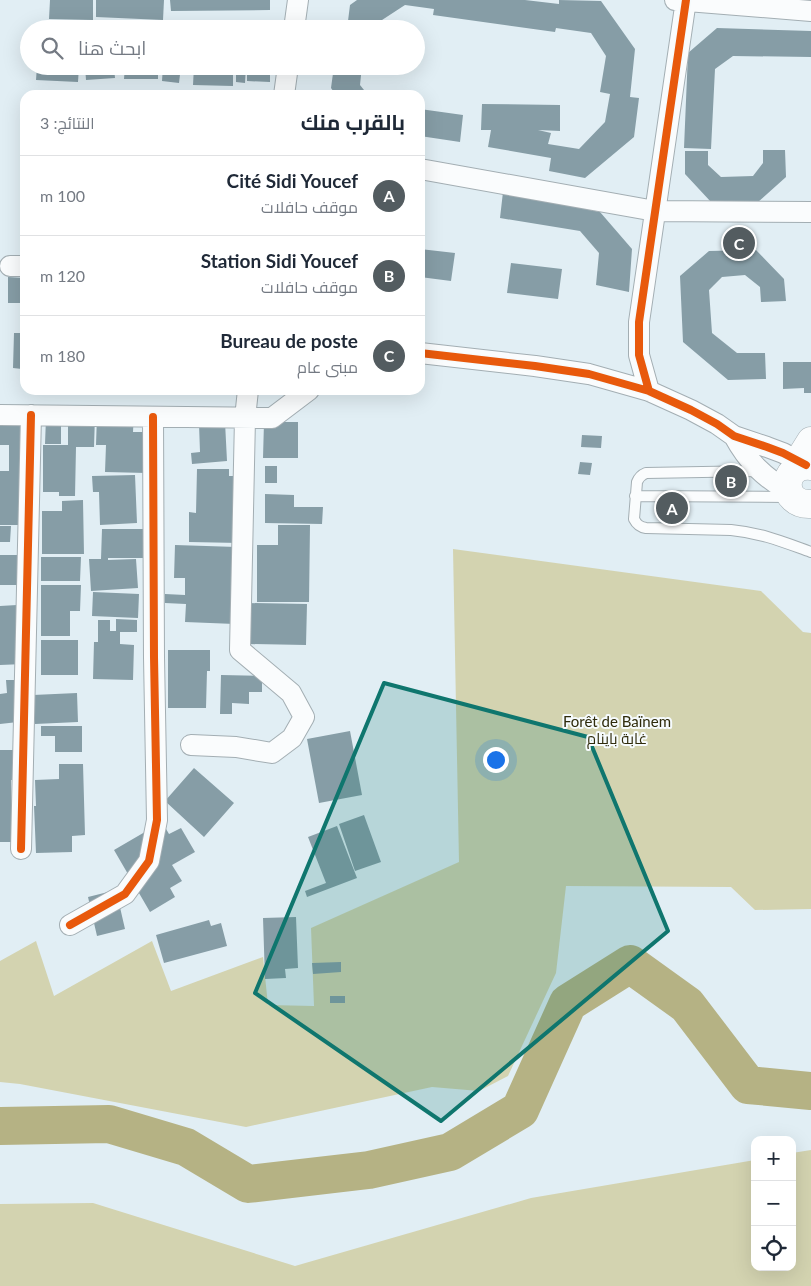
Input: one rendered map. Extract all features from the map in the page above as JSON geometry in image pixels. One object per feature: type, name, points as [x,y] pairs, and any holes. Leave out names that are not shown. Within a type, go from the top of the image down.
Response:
[{"type":"street","points":[[295,20],[298,0]]},
{"type":"street","points":[[649,391],[639,355],[639,322],[656,211],[682,1],[811,11]]},
{"type":"street","points":[[285,90],[287,75]]},
{"type":"street","points":[[425,170],[656,211],[811,212]]},
{"type":"street","points":[[425,354],[589,374],[649,391],[717,424],[734,436],[767,447],[802,482]]},
{"type":"street","points":[[191,745],[272,753],[292,738],[304,717],[291,693],[240,650],[245,418],[247,395]]},
{"type":"street","points":[[0,415],[272,418],[302,395]]},
{"type":"street","points":[[21,849],[31,415]]},
{"type":"street","points":[[70,925],[125,894],[148,861],[157,820],[153,417]]},
{"type":"street","points":[[734,436],[742,451],[759,471],[776,484],[802,482]]},
{"type":"lane","points":[[759,471],[646,473],[639,477],[637,482],[634,520],[641,528],[745,532],[771,537],[811,552]]},
{"type":"lane","points":[[635,496],[802,482]]},
{"type":"highlighted area","points":[[384,683],[588,737],[668,931],[441,1121],[255,993]]},
{"type":"green space","name":"Forêt de Baïnem غابة باينام","points":[[453,549],[761,591],[803,632],[811,633],[811,909],[755,910],[731,887],[566,886],[556,973],[508,1076],[479,1091],[432,1087],[246,1127],[20,1084],[0,1082],[0,961],[36,941],[54,996],[152,941],[171,991],[263,957],[268,1005],[314,1006],[311,928],[459,862]]},
{"type":"green space","points":[[811,1150],[811,1286],[0,1286],[0,1204],[93,1203],[295,1266],[531,1198],[751,1161],[751,1271],[796,1271],[796,1152]]},
{"type":"building","points":[[50,0],[93,0],[93,20],[49,19]]},
{"type":"building","points":[[96,0],[164,0],[163,20],[96,17]]},
{"type":"building","points":[[170,0],[270,0],[270,10],[171,11]]},
{"type":"building","points":[[357,0],[525,0],[559,4],[559,0],[601,1],[635,49],[630,97],[639,98],[634,137],[585,178],[549,171],[551,158],[488,147],[491,130],[481,130],[482,104],[560,105],[560,131],[538,130],[551,133],[548,144],[579,149],[605,122],[610,94],[600,92],[606,56],[591,33],[556,28],[555,32],[433,15],[434,9],[405,5],[382,20],[348,20],[350,5]]},
{"type":"building","points":[[717,28],[811,31],[811,57],[733,56],[715,69],[711,149],[684,148],[688,53]]},
{"type":"building","points":[[36,75],[78,75],[78,82],[36,80]]},
{"type":"building","points":[[86,75],[115,75],[115,78],[86,80]]},
{"type":"building","points":[[124,75],[158,75],[158,79],[124,79]]},
{"type":"building","points":[[162,75],[180,75],[179,83],[162,81]]},
{"type":"building","points":[[194,75],[233,75],[233,86],[193,85]]},
{"type":"building","points":[[236,75],[245,75],[245,83],[236,82]]},
{"type":"building","points":[[247,75],[270,75],[270,82],[247,81]]},
{"type":"building","points":[[333,75],[361,75],[360,85],[364,90],[332,90]]},
{"type":"building","points":[[425,110],[463,115],[460,142],[425,137]]},
{"type":"building","points":[[763,150],[785,150],[786,177],[758,202],[711,202],[685,174],[685,151],[708,151],[708,165],[721,177],[753,176],[763,163]]},
{"type":"building","points":[[503,192],[600,212],[632,249],[629,292],[596,285],[599,253],[580,231],[500,218]]},
{"type":"building","points":[[425,250],[455,253],[451,281],[425,278]]},
{"type":"building","points":[[756,250],[784,279],[786,301],[761,302],[760,287],[745,275],[722,277],[709,290],[712,333],[737,353],[765,353],[766,379],[728,380],[683,342],[680,276],[709,251]]},
{"type":"building","points":[[511,263],[562,269],[558,299],[507,293]]},
{"type":"building","points":[[8,277],[20,278],[20,303],[8,303]]},
{"type":"building","points":[[14,333],[20,333],[20,369],[13,368]]},
{"type":"building","points":[[783,362],[811,362],[811,393],[804,393],[804,388],[783,389]]},
{"type":"building","points":[[134,412],[133,432],[148,432],[147,473],[105,472],[106,445],[96,445],[97,415]]},
{"type":"building","points":[[0,414],[27,414],[19,525],[0,525],[0,471],[9,471],[9,445],[0,445]]},
{"type":"building","points":[[68,416],[95,416],[94,447],[76,447],[75,496],[59,496],[59,492],[43,492],[43,445],[68,445]]},
{"type":"building","points":[[46,418],[61,418],[61,444],[45,444]]},
{"type":"building","points":[[225,422],[227,461],[192,464],[191,453],[200,452],[199,424]]},
{"type":"building","points":[[264,422],[298,422],[298,458],[263,458]]},
{"type":"building","points":[[582,435],[602,436],[601,448],[581,447]]},
{"type":"building","points":[[580,462],[592,463],[590,475],[578,474]]},
{"type":"building","points":[[265,466],[277,466],[277,483],[265,483]]},
{"type":"building","points":[[197,469],[229,469],[229,476],[240,476],[240,543],[189,542],[189,512],[196,513]]},
{"type":"building","points":[[135,475],[137,523],[100,525],[99,492],[93,492],[92,476]]},
{"type":"building","points":[[265,494],[294,495],[294,507],[323,507],[322,524],[265,523]]},
{"type":"building","points":[[83,500],[84,554],[42,554],[42,511],[62,511],[62,501]]},
{"type":"building","points":[[278,525],[310,525],[309,602],[257,602],[257,545],[278,545]]},
{"type":"building","points":[[0,526],[11,526],[10,542],[0,542]]},
{"type":"building","points":[[102,529],[146,529],[145,558],[108,558],[108,560],[136,559],[138,588],[91,591],[89,559],[101,559]]},
{"type":"building","points":[[175,545],[237,547],[235,624],[185,622],[186,604],[165,603],[165,594],[185,595],[185,578],[174,578]]},
{"type":"building","points":[[0,555],[18,555],[17,585],[0,585]]},
{"type":"building","points":[[41,557],[81,557],[80,581],[41,581]]},
{"type":"building","points":[[41,585],[81,585],[80,611],[70,611],[70,636],[41,636]]},
{"type":"building","points":[[93,592],[139,594],[138,618],[92,616]]},
{"type":"building","points":[[247,603],[307,604],[306,645],[247,644]]},
{"type":"building","points":[[17,605],[24,664],[0,665],[0,606]]},
{"type":"building","points":[[116,619],[137,620],[137,632],[120,632],[120,644],[134,645],[133,680],[93,679],[94,642],[98,642],[98,620],[110,620],[110,631],[116,631]]},
{"type":"building","points":[[41,640],[78,640],[78,675],[41,675]]},
{"type":"building","points":[[168,650],[210,650],[210,671],[207,671],[206,708],[168,708]]},
{"type":"building","points":[[221,675],[262,676],[262,692],[249,692],[249,704],[232,703],[232,714],[220,714]]},
{"type":"building","points":[[6,680],[14,680],[14,693],[17,693],[18,722],[0,724],[0,694],[7,693]]},
{"type":"building","points":[[77,693],[78,722],[35,724],[33,695]]},
{"type":"building","points":[[41,726],[82,726],[82,752],[55,752],[55,736],[41,736]]},
{"type":"building","points":[[350,731],[362,795],[319,803],[307,739]]},
{"type":"building","points":[[0,750],[20,750],[20,780],[11,780],[12,842],[0,842]]},
{"type":"building","points":[[59,764],[83,764],[85,835],[72,836],[72,852],[36,853],[35,780],[59,779]]},
{"type":"building","points":[[194,768],[234,803],[204,837],[165,801]]},
{"type":"building","points":[[364,815],[381,862],[355,871],[339,824]]},
{"type":"building","points":[[162,822],[169,834],[181,828],[195,852],[172,865],[182,881],[170,888],[175,897],[150,912],[114,850]]},
{"type":"building","points":[[337,826],[357,878],[307,897],[305,891],[326,883],[308,837]]},
{"type":"building","points":[[116,890],[125,929],[97,936],[88,897]]},
{"type":"building","points":[[296,917],[298,968],[285,969],[286,978],[265,979],[263,918]]},
{"type":"building","points":[[209,920],[211,926],[221,923],[227,946],[164,963],[156,935]]},
{"type":"building","points":[[341,962],[341,972],[313,974],[312,963]]},
{"type":"building","points":[[330,996],[345,996],[345,1003],[330,1003]]},
{"type":"waterway","points":[[0,1126],[109,1124],[186,1147],[248,1184],[369,1170],[450,1152],[520,1110],[568,1003],[630,964],[687,1005],[748,1085],[811,1091]]},
{"type":"cycle path","points":[[649,391],[639,355],[639,322],[686,0]]},
{"type":"cycle path","points":[[425,354],[589,374],[649,391],[691,410],[734,436],[783,453],[806,465]]},
{"type":"cycle path","points":[[21,849],[31,415]]},
{"type":"cycle path","points":[[70,925],[125,894],[149,861],[157,820],[153,417]]},
{"type":"place","name":"Bureau de poste","points":[[739,243]]},
{"type":"place","name":"Station Sidi Youcef","points":[[731,481]]},
{"type":"place","name":"Cité Sidi Youcef","points":[[672,508]]}]
